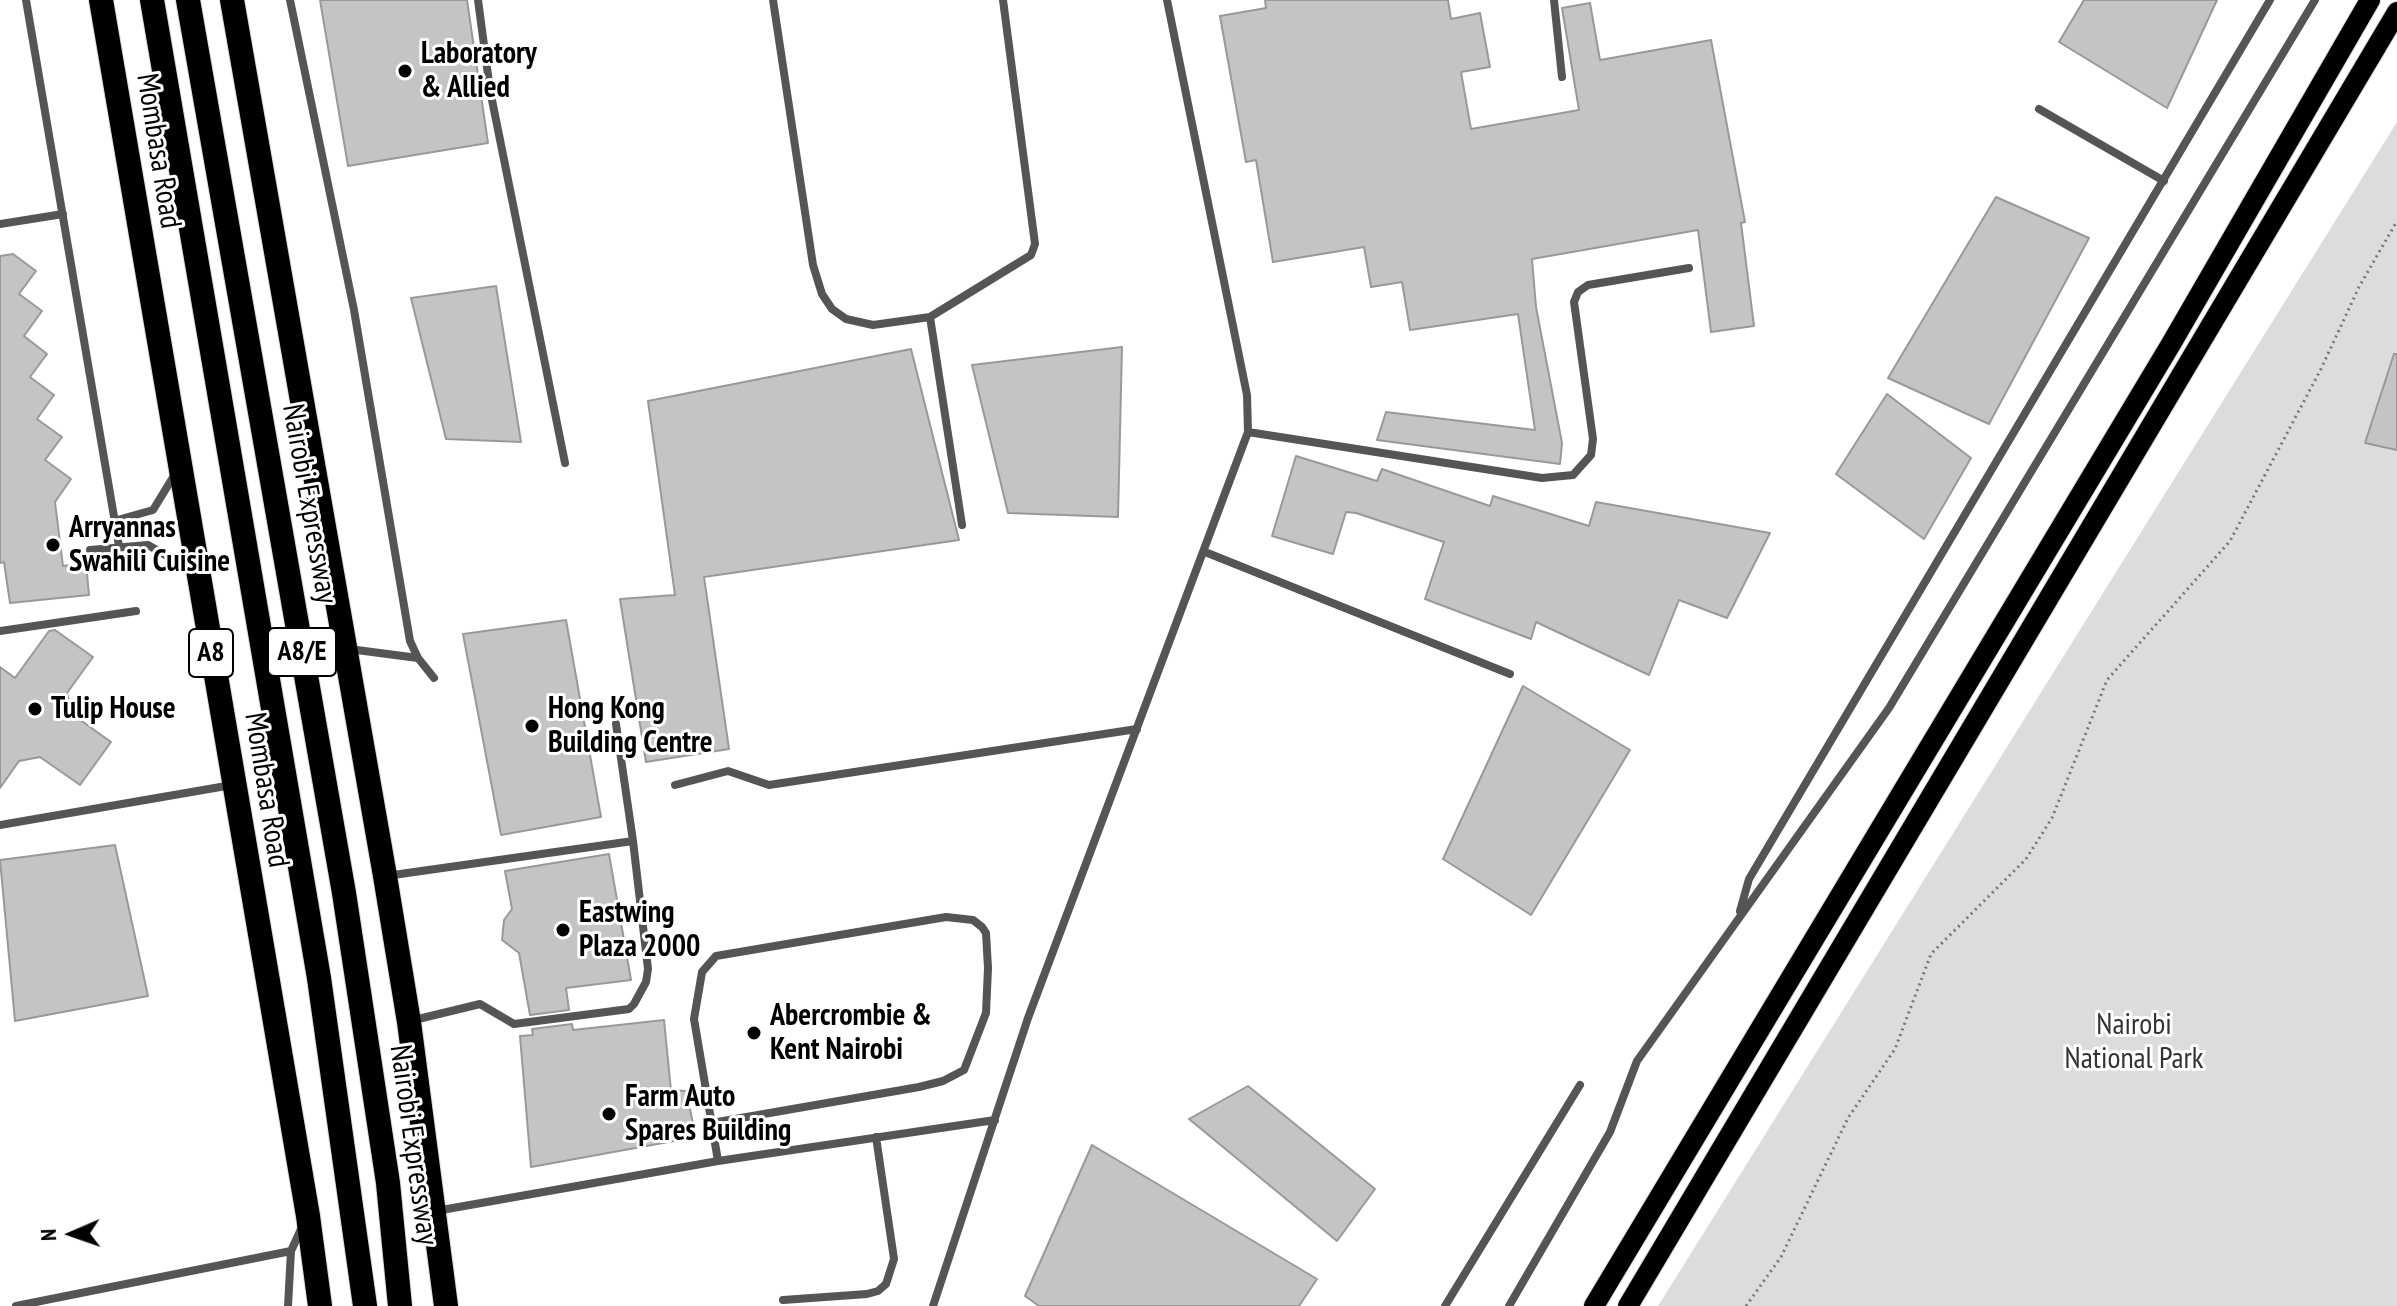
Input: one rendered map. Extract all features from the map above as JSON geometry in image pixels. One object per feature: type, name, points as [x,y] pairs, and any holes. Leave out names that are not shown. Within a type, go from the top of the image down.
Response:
[{"type":"highway","name":"Mombasa Road","points":[[101,0],[308,1216],[320,1306]]},
{"type":"highway","name":"A8/E","points":[[152,0],[319,978],[365,1306]]},
{"type":"highway","name":"Nairobi Expressway","points":[[188,0],[344,893],[388,1183],[400,1306]]},
{"type":"highway","points":[[234,3],[409,1022],[446,1306]]},
{"type":"main road","points":[[1594,1306],[2155,371],[2370,0]]},
{"type":"main road","points":[[1628,1306],[2397,12]]},
{"type":"lane","points":[[26,0],[119,546]]},
{"type":"lane","points":[[290,0],[354,310],[410,641],[418,658],[434,678]]},
{"type":"lane","points":[[478,0],[490,90],[565,463]]},
{"type":"lane","points":[[773,0],[813,265],[822,294],[832,309],[846,319],[873,325],[930,317],[1031,255],[1035,244],[1003,0]]},
{"type":"lane","points":[[935,1305],[1028,1018],[1248,432],[1247,395],[1167,0]]},
{"type":"lane","points":[[1554,0],[1562,77]]},
{"type":"lane","points":[[1739,917],[1749,879],[2270,0]]},
{"type":"lane","points":[[1509,1306],[1610,1132],[1637,1061],[1889,708],[2315,0]]},
{"type":"lane","points":[[2039,109],[2164,181]]},
{"type":"lane","points":[[0,224],[63,214]]},
{"type":"lane","points":[[1248,432],[1542,478],[1573,475],[1591,455],[1593,439],[1574,302],[1578,292],[1588,285],[1689,268]]},
{"type":"lane","points":[[930,317],[962,525]]},
{"type":"lane","points":[[114,521],[153,510],[179,469]]},
{"type":"lane","points":[[90,550],[119,546],[154,547],[197,574]]},
{"type":"lane","points":[[1205,552],[1510,674]]},
{"type":"lane","points":[[0,631],[136,611]]},
{"type":"lane","points":[[343,649],[418,658]]},
{"type":"lane","points":[[409,1022],[480,1004],[514,1024],[629,1009],[642,992],[648,969],[616,724]]},
{"type":"lane","points":[[675,785],[728,771],[769,785],[1137,729]]},
{"type":"lane","points":[[0,825],[233,785]]},
{"type":"lane","points":[[385,876],[633,841]]},
{"type":"lane","points":[[712,1123],[919,1087],[943,1081],[964,1070],[986,1013],[988,968],[986,933],[982,927],[973,920],[946,917],[716,956],[702,972],[694,1019],[718,1161]]},
{"type":"lane","points":[[1445,1306],[1580,1085]]},
{"type":"lane","points":[[435,1211],[718,1161],[995,1120]]},
{"type":"lane","points":[[783,1300],[867,1294],[878,1291],[886,1284],[894,1259],[876,1137]]},
{"type":"lane","points":[[288,1306],[291,1251],[308,1216]]},
{"type":"lane","points":[[16,1306],[291,1251]]},
{"type":"path","points":[[1746,1306],[1781,1257],[1848,1118],[1895,1049],[1931,954],[2026,859],[2052,818],[2107,680],[2230,541],[2321,369],[2359,287],[2397,221]]},
{"type":"green space","name":"Nairobi National Park","points":[[2397,122],[2397,1306],[1658,1306]]},
{"type":"building","name":"Laboratory & Allied","points":[[320,0],[467,0],[488,143],[348,166]]},
{"type":"building","points":[[1265,0],[1448,0],[1451,19],[1480,13],[1490,67],[1461,72],[1471,129],[1579,110],[1562,8],[1590,3],[1600,60],[1711,40],[1745,222],[1741,223],[1754,326],[1711,332],[1698,230],[1532,259],[1536,307],[1562,443],[1560,464],[1377,440],[1386,412],[1535,430],[1518,314],[1410,330],[1402,282],[1371,287],[1364,247],[1273,262],[1256,160],[1246,162],[1220,16],[1266,8]]},
{"type":"building","points":[[2084,0],[2217,0],[2167,108],[2059,42]]},
{"type":"building","points":[[1996,197],[2089,238],[1989,424],[1888,378]]},
{"type":"building","points":[[13,254],[36,271],[19,294],[42,311],[24,336],[47,354],[30,377],[54,395],[37,419],[62,437],[45,460],[71,479],[55,502],[63,566],[86,563],[89,595],[10,603],[4,562],[0,563],[0,256]]},
{"type":"building","points":[[496,286],[521,442],[446,439],[411,298]]},
{"type":"building","points":[[1122,347],[1118,517],[1008,513],[972,365]]},
{"type":"building","points":[[911,349],[959,540],[704,577],[729,749],[646,762],[620,599],[675,595],[648,401]]},
{"type":"building","points":[[2394,354],[2397,354],[2397,450],[2365,443]]},
{"type":"building","points":[[1887,394],[1971,458],[1924,539],[1836,474]]},
{"type":"building","points":[[1296,456],[1377,481],[1382,469],[1490,506],[1493,496],[1589,526],[1596,502],[1770,533],[1727,618],[1679,600],[1649,675],[1536,622],[1531,639],[1425,599],[1444,542],[1346,512],[1333,554],[1272,536]]},
{"type":"building","name":"Hong Kong Building Centre","points":[[566,620],[601,817],[501,835],[463,634]]},
{"type":"building","name":"Tulip House","points":[[55,630],[93,657],[67,693],[72,714],[111,742],[80,785],[40,757],[19,761],[0,788],[0,667],[15,678],[49,631]]},
{"type":"building","points":[[1523,686],[1630,750],[1531,915],[1443,859]]},
{"type":"building","points":[[115,845],[148,996],[15,1021],[0,860]]},
{"type":"building","name":"Eastwing Plaza 2000","points":[[609,854],[631,980],[566,988],[569,1010],[530,1015],[519,953],[502,940],[504,920],[512,909],[505,871]]},
{"type":"building","name":"Farm Auto Spares Building","points":[[664,1020],[671,1090],[686,1091],[696,1137],[531,1167],[520,1036],[533,1035],[532,1029],[572,1024],[573,1030]]},
{"type":"building","points":[[1248,1086],[1375,1189],[1337,1241],[1189,1119]]},
{"type":"building","points":[[1092,1145],[1317,1279],[1299,1306],[1039,1306],[1025,1296]]},
{"type":"place","name":"Laboratory & Allied","points":[[405,71]]},
{"type":"place","name":"Arryannas Swahili Cuisine","points":[[53,545]]},
{"type":"place","name":"Tulip House","points":[[35,709]]},
{"type":"place","name":"Hong Kong Building Centre","points":[[532,726]]},
{"type":"place","name":"Eastwing Plaza 2000","points":[[563,930]]},
{"type":"place","name":"Abercrombie & Kent Nairobi","points":[[754,1033]]},
{"type":"place","name":"Farm Auto Spares Building","points":[[609,1114]]}]
